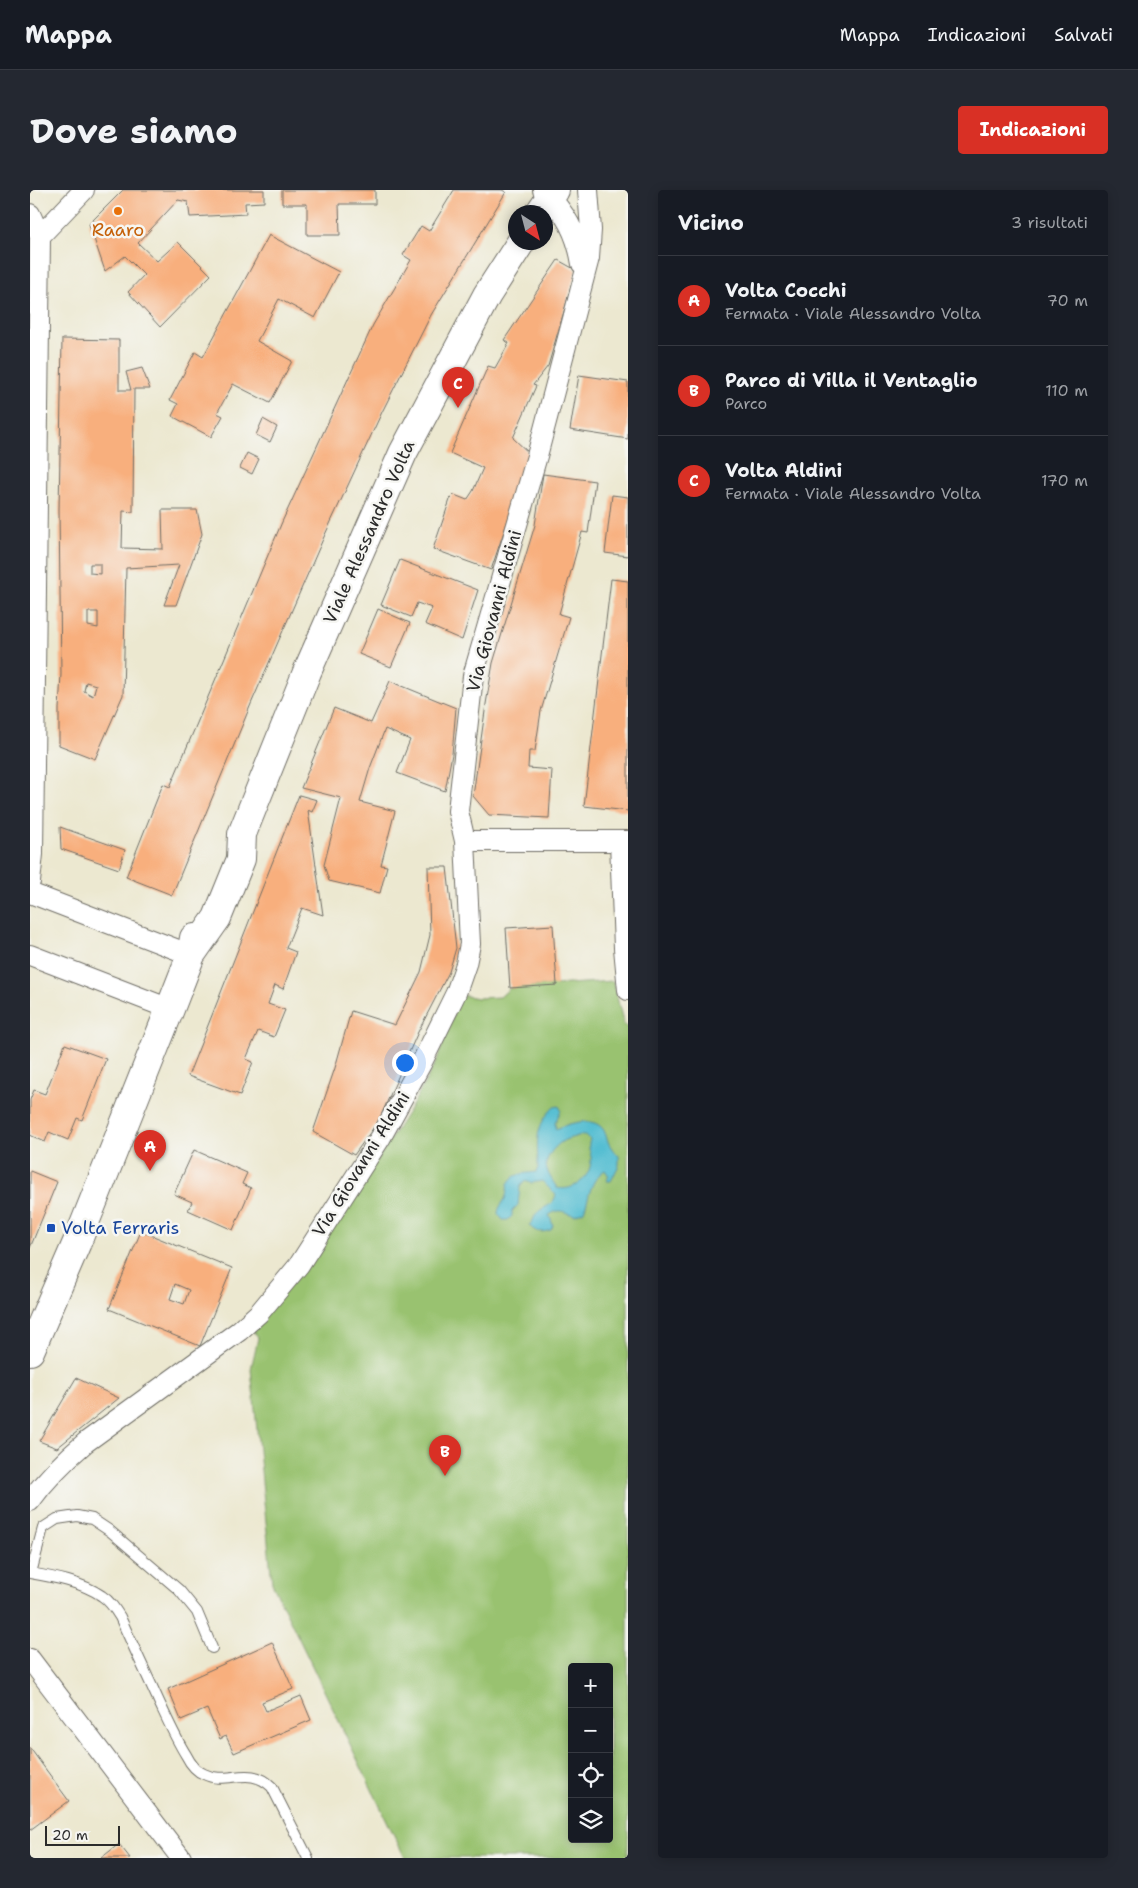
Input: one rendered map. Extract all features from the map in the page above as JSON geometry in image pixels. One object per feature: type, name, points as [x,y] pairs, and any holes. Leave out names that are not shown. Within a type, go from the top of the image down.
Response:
[{"type":"main road","name":"Viale Alessandro Volta","points":[[30,1351],[78,1240],[191,955],[199,912],[224,852],[242,834],[307,672],[403,453],[487,295],[516,250]]},
{"type":"street","points":[[40,236],[84,190]]},
{"type":"street","name":"Via Giovanni Aldini","points":[[30,1501],[46,1480],[79,1448],[239,1331],[259,1313],[279,1290],[299,1265],[376,1145],[409,1087],[456,993],[466,964],[470,944],[465,841],[458,812],[473,676],[537,456],[584,278],[591,247],[588,190]]},
{"type":"street","name":"Via Giovanni Aldini","points":[[547,197],[577,238],[584,278]]},
{"type":"street","points":[[30,214],[40,236],[33,854],[30,882]]},
{"type":"street","points":[[465,841],[624,841],[624,948],[628,990]]},
{"type":"street","points":[[30,893],[191,955]]},
{"type":"street","points":[[30,955],[170,1009]]},
{"type":"street","points":[[30,1659],[181,1858]]},
{"type":"lane","points":[[212,1648],[197,1612],[179,1590],[110,1531],[92,1520],[77,1516],[57,1519],[43,1528],[30,1573],[58,1579],[92,1590],[103,1596],[111,1604],[120,1617],[178,1741],[190,1762],[204,1775],[216,1778],[250,1775],[268,1783],[272,1787],[308,1858]]},
{"type":"green space","points":[[613,981],[624,1025],[628,1028],[628,1858],[405,1858],[272,1583],[251,1369],[258,1338],[253,1331],[317,1253],[413,1104],[437,1060],[460,995],[478,998],[500,997],[510,988]]},
{"type":"water","points":[[559,1106],[561,1110],[555,1123],[556,1129],[572,1123],[584,1122],[595,1123],[600,1126],[608,1142],[619,1156],[619,1165],[611,1181],[606,1181],[609,1176],[605,1170],[596,1178],[584,1211],[575,1215],[562,1211],[553,1213],[549,1215],[553,1225],[551,1230],[539,1232],[529,1225],[536,1214],[551,1204],[556,1195],[542,1181],[531,1183],[525,1181],[520,1187],[518,1205],[512,1211],[512,1216],[508,1220],[503,1220],[498,1211],[505,1198],[510,1180],[520,1174],[536,1172],[538,1168],[538,1136],[543,1122],[554,1107]],"holes":[[[581,1135],[588,1137],[590,1140],[591,1163],[586,1176],[577,1185],[564,1189],[557,1188],[547,1170],[548,1157],[561,1142]]]},
{"type":"building","points":[[123,190],[264,190],[264,202],[245,203],[246,214],[190,217],[188,202],[178,200],[138,243],[157,261],[178,242],[211,275],[160,327],[128,292],[144,275],[125,256],[105,271],[89,224]]},
{"type":"building","points":[[282,190],[375,190],[375,204],[339,204],[340,235],[307,235],[307,204],[282,204]]},
{"type":"building","points":[[454,190],[502,190],[506,192],[431,315],[382,412],[323,539],[251,704],[172,895],[126,877],[163,784],[170,787],[282,522],[373,325],[411,260],[403,255],[421,226],[429,231]]},
{"type":"building","points":[[269,235],[339,272],[315,318],[279,299],[257,341],[292,361],[270,403],[233,384],[217,413],[223,416],[211,437],[172,416],[178,404],[170,400],[195,352],[203,357]]},
{"type":"building","points":[[558,260],[576,270],[548,366],[533,385],[536,386],[513,438],[530,454],[491,570],[433,549],[452,494],[467,500],[483,468],[450,453],[488,366],[495,368],[509,343],[504,340]]},
{"type":"building","points":[[62,339],[119,340],[119,390],[131,390],[126,372],[142,368],[150,389],[134,389],[133,512],[123,511],[122,548],[163,549],[162,510],[197,510],[202,534],[176,605],[164,605],[179,565],[126,568],[123,695],[95,759],[59,745],[61,674],[59,510]],"holes":[[[90,564],[100,564],[100,574],[90,573]],[[88,612],[98,612],[98,628],[88,626]],[[86,682],[96,685],[93,696],[84,691]]]},
{"type":"building","points":[[579,375],[628,382],[628,439],[570,430]]},
{"type":"building","points":[[263,419],[277,427],[270,442],[256,435]]},
{"type":"building","points":[[247,453],[259,459],[252,474],[240,468]]},
{"type":"building","points":[[543,474],[595,481],[588,533],[582,532],[559,614],[569,617],[541,711],[535,751],[529,751],[528,768],[552,770],[549,818],[489,815],[473,796],[486,704],[493,663],[535,525]]},
{"type":"building","points":[[612,495],[628,497],[628,556],[605,553]]},
{"type":"building","points":[[400,560],[478,590],[462,640],[425,624],[432,608],[417,603],[411,617],[381,605]]},
{"type":"building","points":[[611,579],[628,581],[628,811],[584,806]]},
{"type":"building","points":[[378,609],[410,623],[391,667],[359,654]]},
{"type":"building","points":[[390,681],[456,708],[452,754],[445,791],[397,773],[410,740],[385,729],[370,768],[360,802],[395,811],[381,865],[387,866],[380,893],[329,881],[324,865],[341,798],[301,788],[334,708],[371,723]]},
{"type":"building","points":[[299,795],[317,800],[312,812],[308,810],[323,915],[302,908],[286,948],[296,952],[283,989],[275,985],[268,1004],[285,1010],[274,1037],[258,1031],[246,1059],[253,1062],[240,1095],[188,1076]]},
{"type":"building","points":[[60,827],[125,850],[119,869],[61,849]]},
{"type":"building","points":[[428,867],[447,867],[456,948],[449,972],[418,1032],[379,1120],[354,1155],[313,1132],[335,1068],[351,1011],[395,1025],[421,972],[430,935]]},
{"type":"building","points":[[553,925],[557,985],[510,988],[506,928]]},
{"type":"building","points":[[65,1044],[106,1059],[82,1120],[77,1118],[68,1140],[49,1132],[45,1142],[30,1135],[30,1100],[34,1090],[45,1094]]},
{"type":"building","points":[[194,1150],[247,1173],[242,1184],[251,1188],[233,1230],[188,1210],[192,1202],[174,1194]]},
{"type":"building","points":[[30,1171],[57,1182],[30,1248]]},
{"type":"building","points":[[141,1231],[232,1268],[200,1346],[109,1309]],"holes":[[[175,1284],[189,1290],[184,1304],[170,1299]]]},
{"type":"building","points":[[76,1378],[119,1398],[57,1448],[39,1441]]},
{"type":"building","points":[[272,1642],[293,1689],[262,1702],[266,1711],[301,1696],[311,1720],[234,1753],[226,1736],[220,1739],[207,1709],[181,1720],[168,1689]]},
{"type":"building","points":[[30,1748],[69,1801],[30,1830]]},
{"type":"building","points":[[119,1844],[130,1858],[101,1858]]},
{"type":"place","name":"Raaro","points":[[118,211]]},
{"type":"place","name":"Volta Aldini","points":[[458,408]]},
{"type":"place","name":"Volta Cocchi","points":[[150,1171]]},
{"type":"place","name":"Volta Ferraris","points":[[51,1228]]},
{"type":"place","name":"Parco di Villa il Ventaglio","points":[[445,1476]]}]
